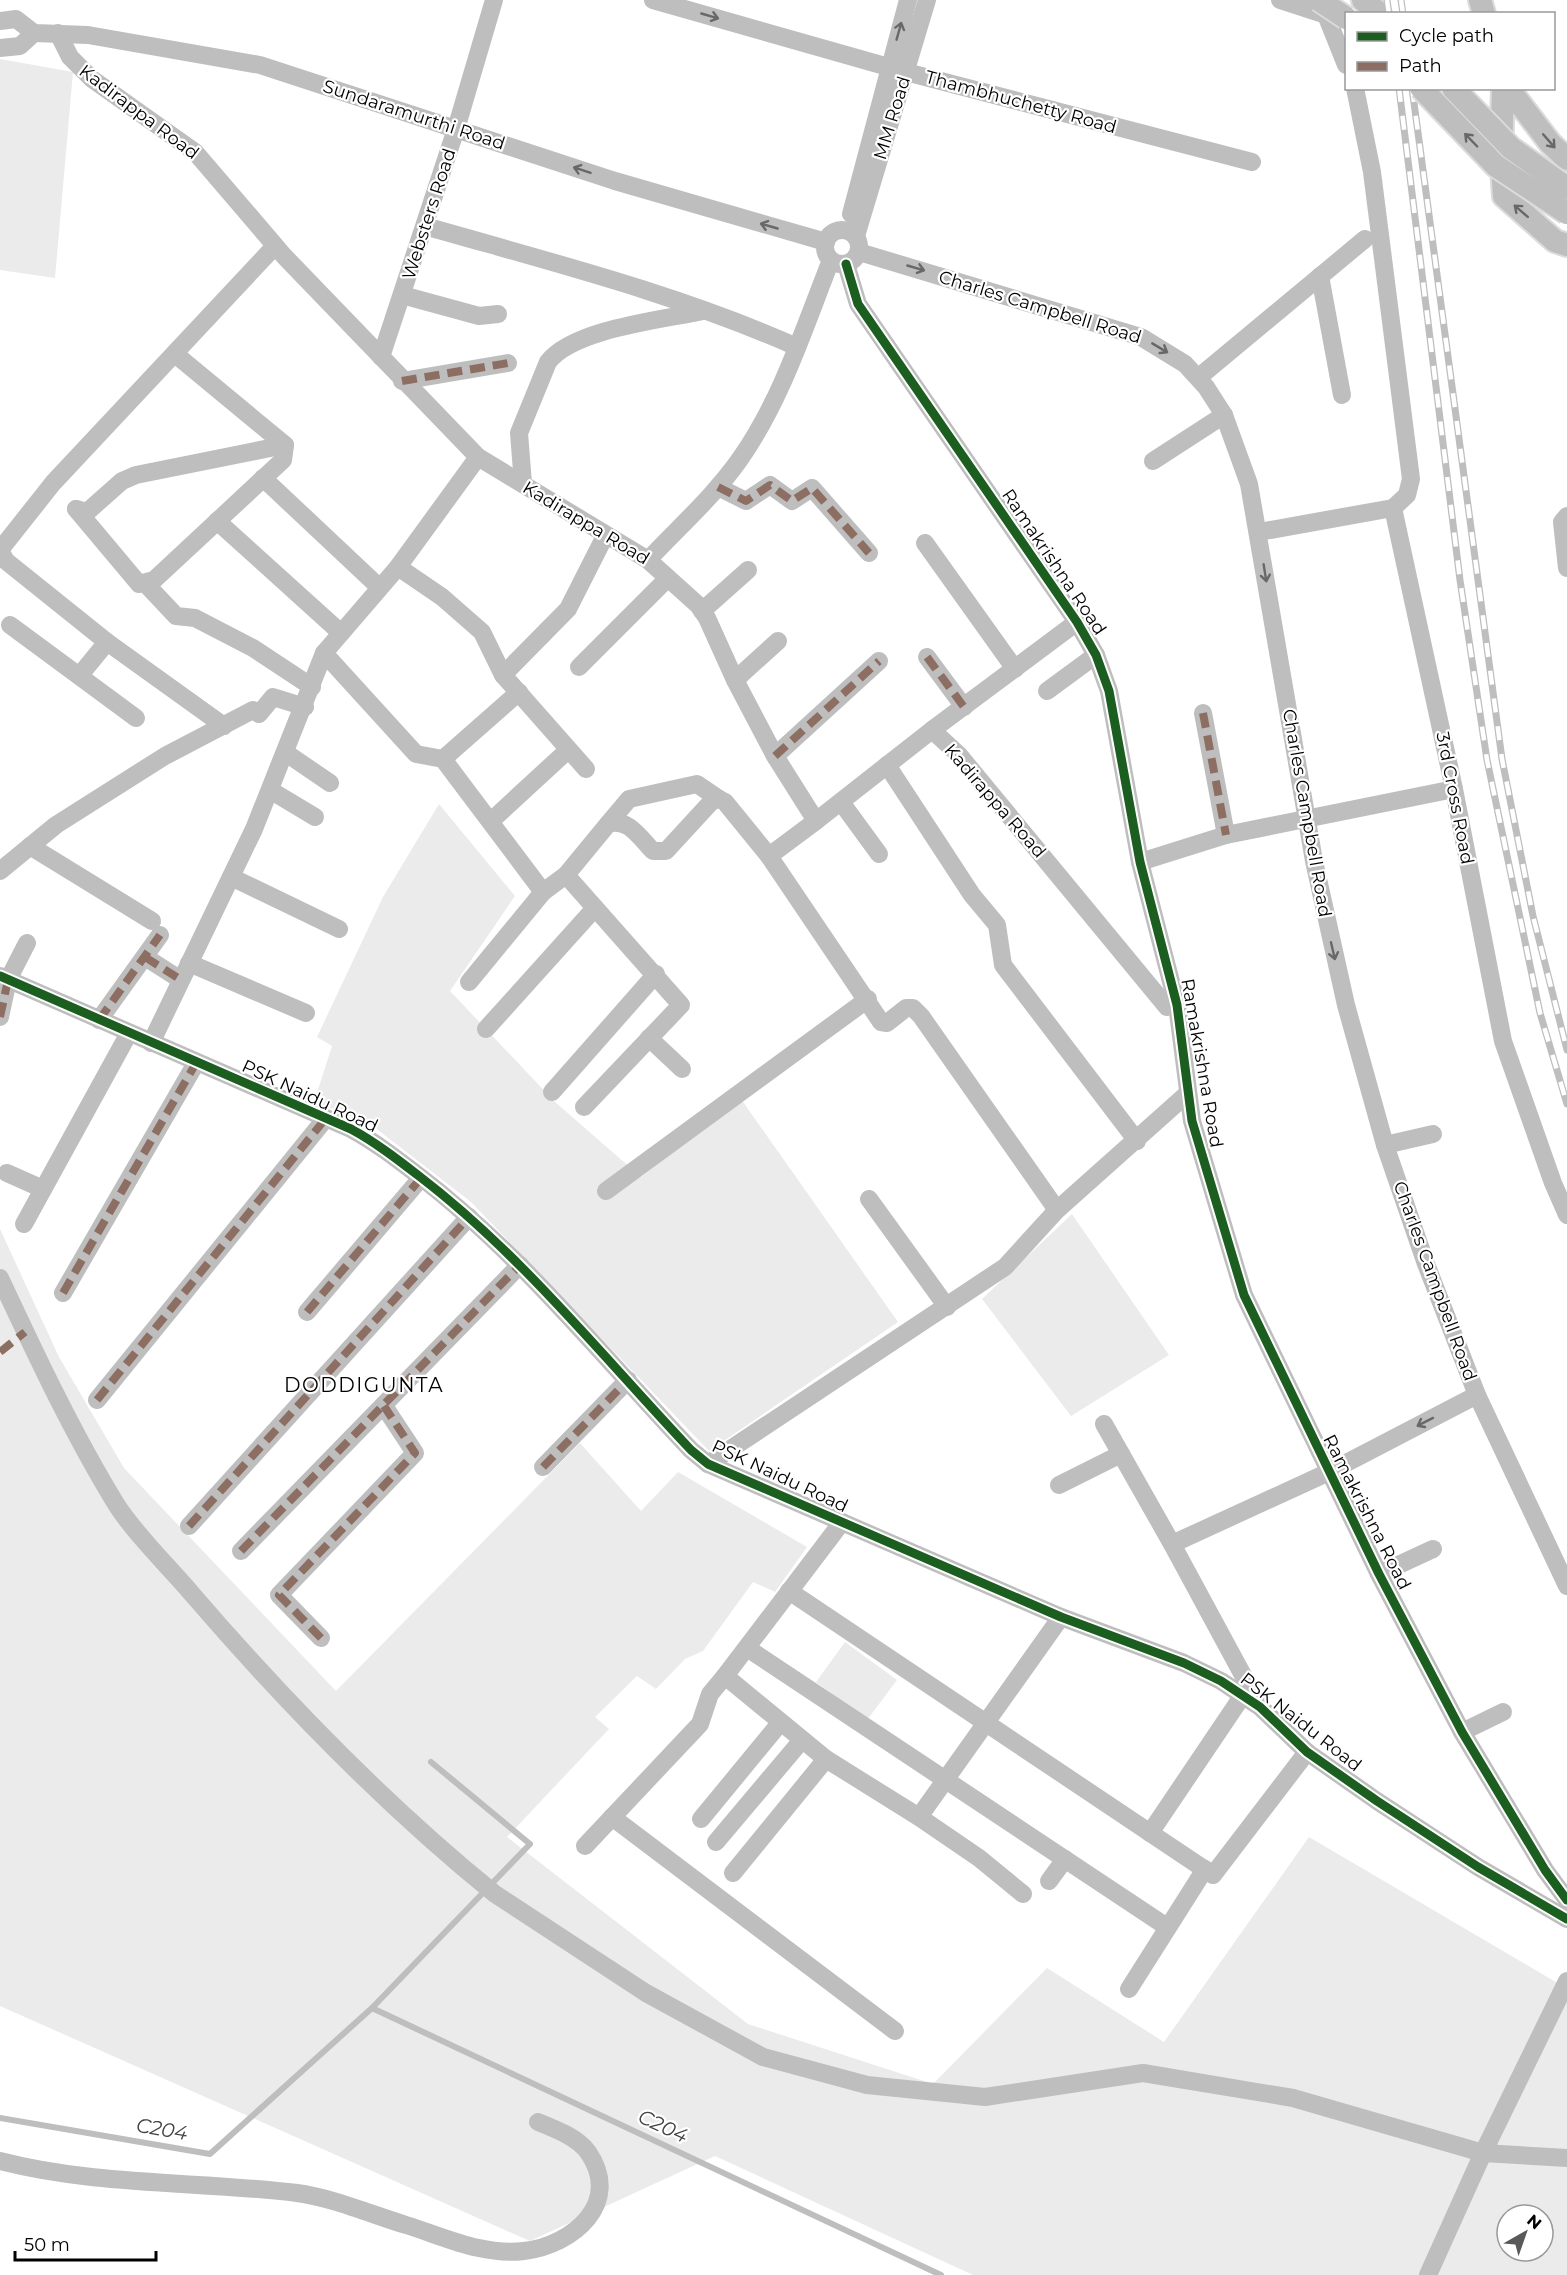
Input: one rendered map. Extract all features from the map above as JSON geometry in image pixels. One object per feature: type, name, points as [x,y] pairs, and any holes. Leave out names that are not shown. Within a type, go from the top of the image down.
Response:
[{"type":"main road","points":[[1363,0],[1378,12]]},
{"type":"main road","points":[[1423,90],[1496,165],[1567,213]]},
{"type":"main road","points":[[1455,90],[1511,148],[1567,188]]},
{"type":"main road","points":[[1503,90],[1501,155],[1504,196],[1555,241],[1567,245]]},
{"type":"main road","points":[[1510,90],[1550,143],[1567,159]]},
{"type":"street","name":"Websters Road","points":[[381,357],[456,129],[494,0]]},
{"type":"street","name":"Thambhuchetty Road","points":[[653,0],[898,70],[1252,162]]},
{"type":"street","name":"MM Road","points":[[854,239],[898,70],[908,0]]},
{"type":"street","name":"MM Road","points":[[898,70],[927,0]]},
{"type":"street","points":[[1280,0],[1331,8],[1345,58]]},
{"type":"street","name":"Sundaramurthi Road","points":[[0,21],[16,19],[34,33],[88,35],[260,65],[615,181],[825,242]]},
{"type":"street","points":[[0,48],[20,46],[34,33]]},
{"type":"street","name":"Kadirappa Road","points":[[58,33],[70,57],[92,79],[195,152],[275,246],[402,381],[478,457],[648,560],[702,610],[775,756],[816,821],[932,730],[959,755],[1167,1006],[1177,1005]]},
{"type":"street","points":[[1259,532],[1394,508],[1407,495],[1411,479],[1372,172],[1355,90]]},
{"type":"street","points":[[425,226],[609,279],[749,326],[797,347]]},
{"type":"street","points":[[831,233],[854,239],[855,260],[838,262],[826,252],[825,242],[831,233]]},
{"type":"street","name":"Charles Campbell Road","points":[[854,239],[1124,330],[1159,346],[1199,377],[1224,415],[1243,462],[1259,532],[1306,821],[1346,1005],[1385,1145],[1426,1264],[1477,1395],[1567,1586]]},
{"type":"street","points":[[1199,377],[1365,239]]},
{"type":"street","points":[[224,726],[107,642],[6,561],[0,550],[53,483],[275,246]]},
{"type":"street","points":[[648,560],[718,487],[762,425],[838,262]]},
{"type":"street","name":"Ramakrishna Road","points":[[838,262],[858,304],[1077,622],[1096,655],[1109,691],[1140,862],[1177,1005],[1187,1094],[1200,1151],[1244,1295],[1329,1472],[1462,1732],[1545,1870],[1567,1900]]},
{"type":"street","points":[[1320,276],[1342,394]]},
{"type":"street","points":[[402,295],[479,316],[498,314]]},
{"type":"street","points":[[523,484],[519,434],[548,362],[553,355],[571,342],[591,335],[703,311]]},
{"type":"street","points":[[175,354],[285,445]]},
{"type":"street","points":[[402,381],[508,363]]},
{"type":"street","points":[[1153,461],[1224,415]]},
{"type":"street","points":[[285,445],[283,460],[154,580],[145,583],[139,584],[76,509],[87,512],[122,481],[136,475],[285,445]]},
{"type":"street","points":[[151,1043],[270,790],[305,707],[324,653],[398,567],[478,457]]},
{"type":"street","points":[[263,478],[379,587]]},
{"type":"street","points":[[718,487],[746,501],[770,485],[792,501],[812,488],[869,553]]},
{"type":"street","name":"3rd Cross Road","points":[[1394,508],[1454,789],[1503,1041],[1553,1183],[1567,1215]]},
{"type":"street","points":[[1567,516],[1562,522],[1567,568]]},
{"type":"street","points":[[217,521],[341,633]]},
{"type":"street","points":[[503,675],[568,609],[605,536]]},
{"type":"street","points":[[925,543],[1014,669]]},
{"type":"street","points":[[398,567],[442,597],[482,632],[503,675],[586,769]]},
{"type":"street","points":[[702,610],[748,570]]},
{"type":"street","points":[[579,668],[668,578]]},
{"type":"street","points":[[145,583],[176,616],[195,618],[254,648],[312,687]]},
{"type":"street","points":[[932,730],[1077,622]]},
{"type":"street","points":[[10,625],[136,718]]},
{"type":"street","points":[[735,680],[778,641]]},
{"type":"street","points":[[80,675],[107,642]]},
{"type":"street","points":[[324,653],[416,754],[443,759],[543,892]]},
{"type":"street","points":[[1047,691],[1096,655]]},
{"type":"street","points":[[927,657],[964,707]]},
{"type":"street","points":[[775,756],[879,661]]},
{"type":"street","points":[[443,759],[519,692]]},
{"type":"street","points":[[0,871],[48,831],[165,756],[253,710],[259,714],[273,698],[305,707]]},
{"type":"street","points":[[1203,713],[1226,836]]},
{"type":"street","points":[[491,821],[568,750]]},
{"type":"street","points":[[286,753],[330,783]]},
{"type":"street","points":[[887,765],[972,895],[997,925],[1003,965],[1137,1141]]},
{"type":"street","points":[[469,982],[543,892],[566,875],[629,799],[697,784],[725,802],[769,856],[885,1024],[906,1008],[913,1008],[921,1016],[1056,1210]]},
{"type":"street","points":[[1140,862],[1226,836],[1454,789]]},
{"type":"street","points":[[270,790],[315,817]]},
{"type":"street","points":[[608,824],[616,821],[624,822],[653,851],[659,853],[666,851],[712,801],[719,799]]},
{"type":"street","points":[[841,802],[879,854]]},
{"type":"street","points":[[769,856],[816,821]]},
{"type":"street","points":[[30,846],[156,928],[145,957],[99,1020]]},
{"type":"street","points":[[566,875],[656,974],[681,1005],[584,1107]]},
{"type":"street","points":[[231,877],[339,930]]},
{"type":"street","points":[[486,1029],[595,908]]},
{"type":"street","points":[[0,1017],[4,978],[27,943]]},
{"type":"street","points":[[145,957],[181,980]]},
{"type":"street","points":[[189,963],[306,1013]]},
{"type":"street","points":[[552,1092],[656,974]]},
{"type":"street","name":"PSK Naidu Road","points":[[4,978],[364,1136],[469,1217],[520,1265],[686,1445],[708,1464],[1061,1617],[1184,1663],[1243,1695],[1260,1707],[1306,1752],[1469,1861],[1567,1919]]},
{"type":"street","points":[[606,1191],[868,999]]},
{"type":"street","points":[[24,1224],[129,1033]]},
{"type":"street","points":[[649,1038],[682,1069]]},
{"type":"street","points":[[63,1293],[195,1063]]},
{"type":"street","points":[[708,1464],[1005,1267],[1056,1210],[1137,1141],[1187,1094]]},
{"type":"street","points":[[97,1400],[326,1118]]},
{"type":"street","points":[[1385,1145],[1433,1134]]},
{"type":"street","points":[[7,1173],[43,1189]]},
{"type":"street","points":[[307,1312],[421,1178]]},
{"type":"street","points":[[869,1199],[947,1307]]},
{"type":"street","points":[[189,1526],[469,1217]]},
{"type":"street","points":[[241,1551],[520,1265]]},
{"type":"street","points":[[0,1278],[42,1368],[117,1506],[252,1664],[418,1830],[495,1894],[646,1993],[763,2057],[855,2082],[985,2097],[1143,2073],[1293,2098],[1483,2153],[1567,2158]]},
{"type":"street","points":[[543,1467],[628,1380]]},
{"type":"street","points":[[1172,1544],[1329,1472],[1477,1395]]},
{"type":"street","points":[[321,1638],[279,1595],[416,1453],[384,1406]]},
{"type":"street","points":[[1104,1424],[1260,1707]]},
{"type":"street","points":[[1059,1485],[1121,1454]]},
{"type":"street","points":[[585,1846],[700,1724],[710,1694],[842,1522]]},
{"type":"street","points":[[1380,1574],[1433,1548]]},
{"type":"street","points":[[789,1591],[1214,1875],[1306,1752]]},
{"type":"street","points":[[919,1817],[1061,1617]]},
{"type":"street","points":[[747,1648],[1167,1927]]},
{"type":"street","points":[[725,1676],[780,1724],[826,1759],[919,1817],[979,1858],[1023,1894]]},
{"type":"street","points":[[1150,1833],[1243,1695]]},
{"type":"street","points":[[1462,1732],[1503,1712]]},
{"type":"street","points":[[701,1819],[780,1724]]},
{"type":"street","points":[[717,1842],[802,1740]]},
{"type":"street","points":[[733,1873],[826,1759]]},
{"type":"street","points":[[612,1817],[895,2031]]},
{"type":"street","points":[[1049,1881],[1065,1859]]},
{"type":"street","points":[[1129,1989],[1205,1869]]},
{"type":"street","points":[[1428,2275],[1483,2153],[1567,1981]]},
{"type":"street","points":[[0,2161],[32,2169],[107,2178],[300,2193],[489,2252],[525,2251],[553,2244],[579,2228],[596,2210],[600,2192],[597,2172],[587,2151],[563,2132],[538,2122]]},
{"type":"shaded area","points":[[0,59],[73,72],[55,278],[0,270]]},
{"type":"shaded area","points":[[439,804],[515,896],[450,991],[554,1101],[641,1177],[741,1099],[898,1322],[709,1451],[471,1202],[369,1123],[314,1102],[332,1046],[317,1037],[383,897]]},
{"type":"shaded area","points":[[1072,1214],[1169,1355],[1071,1416],[982,1299]]},
{"type":"shaded area","points":[[0,1229],[59,1357],[124,1468],[336,1691],[580,1443],[641,1511],[678,1472],[807,1547],[775,1592],[753,1582],[703,1651],[685,1659],[656,1689],[637,1676],[595,1717],[609,1729],[507,1837],[748,2024],[933,2084],[1047,1968],[1164,2042],[1309,1837],[1554,1981],[1567,1992],[1567,2275],[973,2275],[715,2156],[530,2241],[0,2006]]},
{"type":"shaded area","points":[[845,1642],[897,1680],[867,1720],[816,1682]]},
{"type":"waterway","name":"C204","points":[[372,2008],[530,1844],[431,1762]]},
{"type":"waterway","name":"C204","points":[[0,2118],[210,2154],[372,2008],[941,2275]]},
{"type":"railway","points":[[1387,0],[1389,12]]},
{"type":"railway","points":[[1401,0],[1403,12]]},
{"type":"railway","points":[[1399,90],[1460,580],[1487,760],[1540,1013],[1567,1104]]},
{"type":"railway","points":[[1412,90],[1502,759],[1533,916],[1567,1050]]},
{"type":"marked path","points":[[402,381],[508,363]]},
{"type":"marked path","points":[[718,487],[746,501],[770,485],[792,501],[812,488],[869,553]]},
{"type":"marked path","points":[[927,657],[964,707]]},
{"type":"marked path","points":[[775,756],[879,661]]},
{"type":"marked path","points":[[1203,713],[1226,835]]},
{"type":"marked path","points":[[99,1020],[160,935]]},
{"type":"marked path","points":[[145,957],[181,980]]},
{"type":"marked path","points":[[0,1017],[8,980]]},
{"type":"marked path","points":[[63,1293],[196,1063]]},
{"type":"marked path","points":[[97,1400],[326,1118]]},
{"type":"marked path","points":[[307,1312],[421,1178]]},
{"type":"marked path","points":[[189,1526],[469,1217]]},
{"type":"marked path","points":[[241,1551],[520,1265]]},
{"type":"marked path","points":[[0,1352],[25,1332]]},
{"type":"marked path","points":[[543,1467],[628,1380]]},
{"type":"marked path","points":[[321,1638],[279,1595],[415,1453],[384,1406]]},
{"type":"cycle path","points":[[846,264],[858,304],[1077,622],[1096,655],[1109,691],[1140,862],[1177,1005],[1192,1121],[1244,1295],[1379,1574],[1462,1732],[1545,1870],[1567,1900]]},
{"type":"cycle path","points":[[0,976],[351,1129],[377,1145],[419,1176],[492,1238],[560,1307],[691,1450],[708,1464],[1061,1617],[1184,1663],[1221,1681],[1260,1707],[1307,1752],[1377,1801],[1478,1867],[1567,1919]]},
{"type":"district","name":"DODDIGUNTA","points":[[364,1385]]}]
